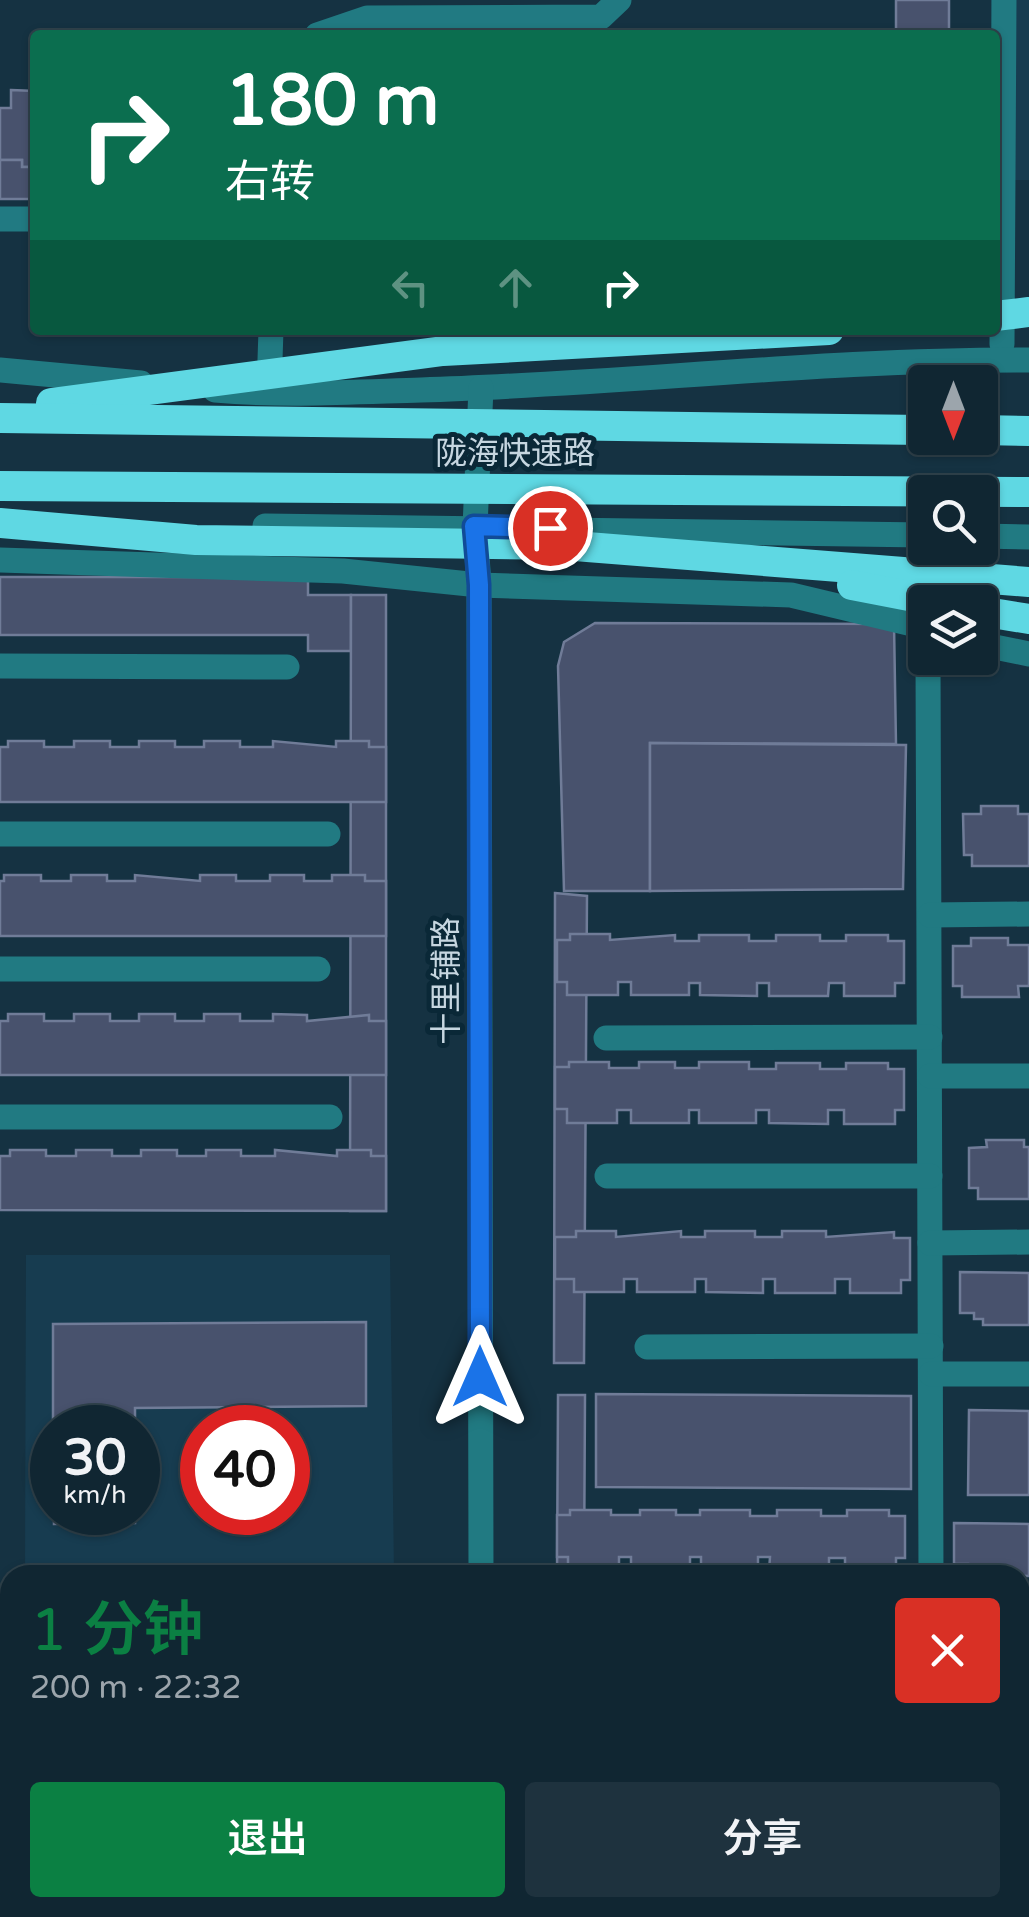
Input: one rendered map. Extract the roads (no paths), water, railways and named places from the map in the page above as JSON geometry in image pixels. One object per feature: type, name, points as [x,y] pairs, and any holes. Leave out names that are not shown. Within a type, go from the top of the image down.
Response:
[{"type":"highway","points":[[1000,329],[1029,312]]},
{"type":"highway","points":[[0,414],[443,351],[737,335]]},
{"type":"highway","name":"陇海快速路","points":[[0,414],[908,430]]},
{"type":"highway","points":[[998,430],[1029,431]]},
{"type":"highway","name":"陇海快速路","points":[[0,486],[1029,492]]},
{"type":"highway","points":[[0,524],[196,540],[459,541],[1029,582]]},
{"type":"highway","points":[[701,559],[908,596]]},
{"type":"highway","points":[[998,614],[1029,619]]},
{"type":"street","points":[[332,30],[367,18],[601,17],[619,0]]},
{"type":"street","points":[[1000,311],[1017,149],[1004,0]]},
{"type":"street","points":[[0,219],[30,218]]},
{"type":"street","points":[[1000,331],[1029,340]]},
{"type":"street","points":[[269,394],[271,335]]},
{"type":"street","points":[[920,360],[985,335]]},
{"type":"street","points":[[0,370],[269,394],[481,388],[920,360],[1029,360]]},
{"type":"street","name":"十里铺路","points":[[480,1565],[479,585],[474,526],[481,388]]},
{"type":"street","points":[[0,524],[474,526],[908,535]]},
{"type":"street","points":[[998,536],[1029,537]]},
{"type":"street","points":[[0,560],[343,571],[479,585],[791,594],[908,623]]},
{"type":"street","points":[[998,648],[1029,654]]},
{"type":"street","points":[[0,666],[288,667]]},
{"type":"street","points":[[928,675],[931,1565]]},
{"type":"street","points":[[0,834],[328,834]]},
{"type":"street","points":[[930,914],[1029,914]]},
{"type":"street","points":[[0,969],[318,969]]},
{"type":"street","points":[[606,1038],[930,1037]]},
{"type":"street","points":[[930,1076],[1029,1076]]},
{"type":"street","points":[[0,1117],[330,1117]]},
{"type":"street","points":[[607,1176],[930,1176]]},
{"type":"street","points":[[930,1242],[1029,1242]]},
{"type":"street","points":[[647,1347],[931,1346]]},
{"type":"street","points":[[931,1374],[1029,1374]]}]
